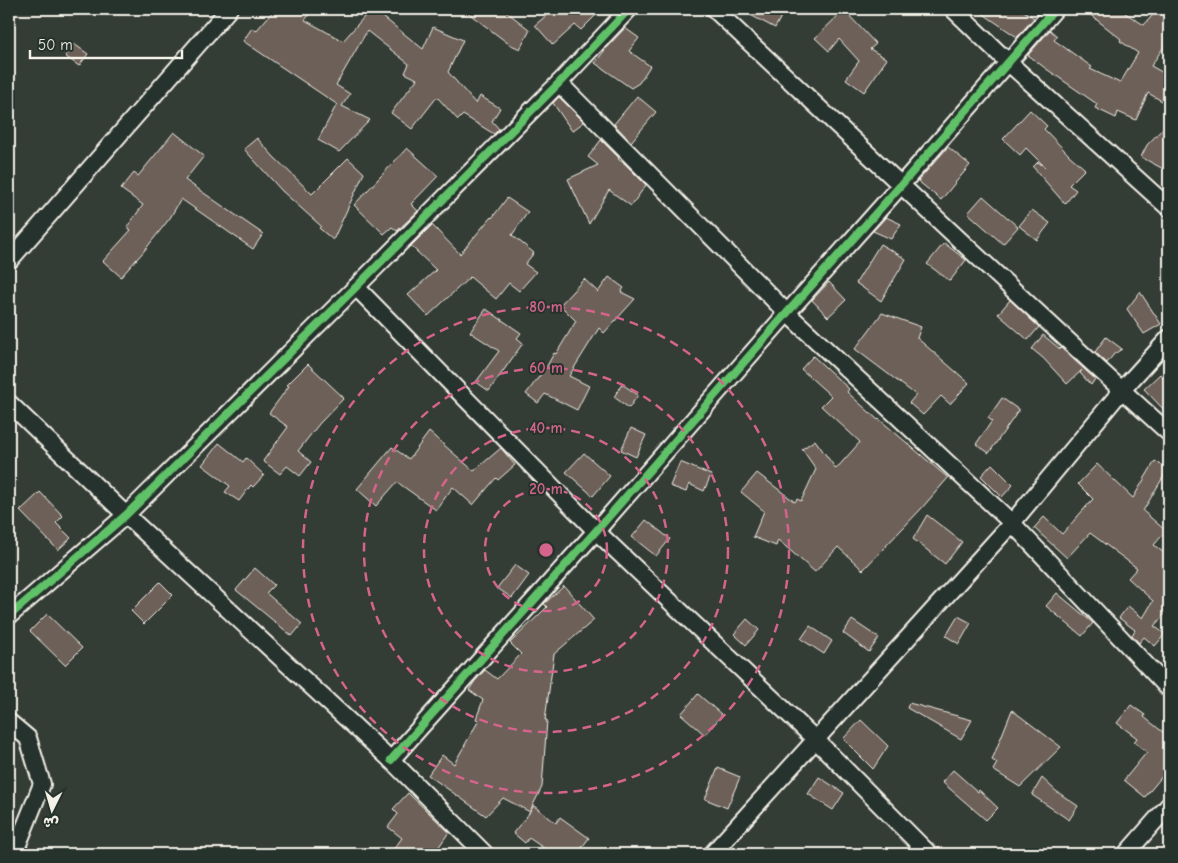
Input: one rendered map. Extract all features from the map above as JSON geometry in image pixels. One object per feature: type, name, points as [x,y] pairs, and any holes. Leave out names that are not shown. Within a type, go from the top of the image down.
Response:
[{"type":"street","points":[[9,261],[229,9]]},
{"type":"street","points":[[9,616],[126,514],[356,287],[559,83],[629,9]]},
{"type":"street","points":[[714,9],[901,186],[1169,433]]},
{"type":"street","points":[[954,9],[1008,63],[1169,208]]},
{"type":"street","points":[[392,760],[901,186],[1055,9]]},
{"type":"street","points":[[559,83],[787,313],[1012,523],[1169,689]]},
{"type":"street","points":[[356,287],[596,531],[816,740],[929,854]]},
{"type":"street","points":[[712,854],[1012,523],[1122,390],[1169,338]]},
{"type":"street","points":[[9,403],[392,760],[485,854]]},
{"type":"street","points":[[9,722],[28,738],[42,784],[19,851]]},
{"type":"street","points":[[1126,854],[1169,805]]},
{"type":"building","points":[[275,9],[314,9],[305,20],[343,41],[371,9],[423,49],[433,27],[463,40],[448,72],[476,104],[480,96],[500,108],[492,121],[499,129],[494,134],[463,115],[458,120],[437,97],[412,129],[391,113],[417,79],[405,73],[409,64],[367,31],[336,85],[350,94],[342,106],[370,120],[339,152],[318,140],[337,104],[243,41],[252,28],[256,31]]},
{"type":"building","points":[[463,9],[503,9],[530,30],[520,49],[509,44]]},
{"type":"building","points":[[554,9],[602,9],[581,30],[575,25],[553,45],[535,25]]},
{"type":"building","points":[[739,9],[785,9],[775,28]]},
{"type":"building","points":[[976,9],[1021,9],[1034,18],[1017,37]]},
{"type":"building","points":[[1083,9],[1119,9],[1144,25],[1158,9],[1169,9],[1169,39],[1151,66],[1169,76],[1169,105],[1148,93],[1136,120],[1118,112],[1116,118],[1095,108],[1097,104],[1028,55],[1050,30],[1057,36],[1054,40],[1092,67],[1090,69],[1120,83],[1138,53],[1120,41],[1121,39]]},
{"type":"building","points":[[844,10],[876,44],[870,49],[887,59],[864,92],[846,79],[859,61],[839,39],[829,51],[815,38]]},
{"type":"building","points":[[625,28],[639,38],[629,51],[650,66],[639,83],[631,88],[595,63]]},
{"type":"building","points":[[74,44],[88,54],[79,66],[65,56]]},
{"type":"building","points":[[637,96],[656,112],[631,142],[614,124]]},
{"type":"building","points":[[559,97],[584,122],[572,131],[553,103]]},
{"type":"building","points":[[1030,110],[1047,126],[1044,129],[1085,169],[1069,185],[1076,190],[1065,204],[1033,167],[1038,162],[1045,167],[1026,148],[1020,155],[1003,139]]},
{"type":"building","points":[[1169,122],[1169,172],[1141,157],[1147,145]]},
{"type":"building","points":[[174,132],[204,156],[185,180],[263,234],[253,249],[181,199],[170,218],[121,277],[103,261],[131,230],[127,227],[143,205],[121,189],[134,173],[138,176]]},
{"type":"building","points":[[257,138],[312,194],[348,158],[364,173],[333,240],[319,228],[321,226],[282,191],[244,149]]},
{"type":"building","points":[[601,140],[646,185],[631,206],[609,190],[589,224],[568,179],[598,165],[588,157]]},
{"type":"building","points":[[948,147],[970,165],[941,200],[918,181]]},
{"type":"building","points":[[407,148],[438,176],[411,204],[418,211],[397,231],[392,227],[384,234],[354,205]]},
{"type":"building","points":[[983,196],[1018,227],[1003,244],[968,213]]},
{"type":"building","points":[[507,198],[528,212],[512,235],[534,253],[525,264],[536,272],[519,291],[509,283],[496,299],[470,277],[428,316],[408,295],[436,270],[411,246],[432,225],[460,254]]},
{"type":"building","points":[[1032,210],[1050,223],[1037,240],[1019,226]]},
{"type":"building","points":[[886,217],[901,224],[891,239],[873,231]]},
{"type":"building","points":[[944,243],[966,260],[950,281],[927,264]]},
{"type":"building","points":[[880,244],[906,259],[881,301],[856,283]]},
{"type":"building","points":[[609,277],[624,288],[621,292],[635,299],[604,333],[599,328],[569,376],[589,386],[577,410],[545,394],[538,403],[526,394],[547,366],[554,353],[556,354],[576,321],[560,305],[584,279],[598,292]]},
{"type":"building","points":[[829,282],[846,300],[828,317],[812,300]]},
{"type":"building","points":[[1140,292],[1161,324],[1144,334],[1127,309]]},
{"type":"building","points":[[1010,300],[1039,327],[1028,340],[998,314]]},
{"type":"building","points":[[486,309],[521,333],[517,338],[523,343],[489,391],[476,382],[499,351],[470,332]]},
{"type":"building","points":[[882,313],[921,327],[917,338],[969,383],[950,404],[941,396],[923,415],[909,403],[916,395],[855,349]]},
{"type":"building","points":[[1043,335],[1061,348],[1095,379],[1091,385],[1080,373],[1082,370],[1067,384],[1032,349]]},
{"type":"building","points":[[1106,337],[1122,349],[1114,354],[1107,363],[1095,352]]},
{"type":"building","points":[[813,356],[849,389],[847,392],[948,478],[863,570],[838,547],[815,572],[778,540],[776,546],[753,537],[764,511],[741,492],[757,473],[795,502],[797,499],[801,501],[816,469],[802,449],[815,440],[836,469],[860,442],[821,406],[831,396],[801,369]]},
{"type":"building","points":[[308,364],[344,398],[319,424],[298,451],[311,462],[300,476],[287,466],[280,474],[263,461],[288,427],[269,413],[289,386],[287,385]]},
{"type":"building","points":[[1160,374],[1169,383],[1169,415],[1144,389]]},
{"type":"building","points":[[622,384],[638,395],[629,408],[614,397]]},
{"type":"building","points":[[1002,398],[1019,410],[989,453],[976,444],[992,421],[988,418]]},
{"type":"building","points":[[631,428],[646,435],[636,457],[621,450]]},
{"type":"building","points":[[429,432],[474,471],[501,448],[515,465],[498,480],[496,478],[473,505],[453,487],[436,510],[397,482],[376,506],[357,489],[392,447],[409,459]]},
{"type":"building","points":[[219,443],[243,462],[246,458],[264,475],[253,487],[251,485],[239,501],[225,492],[230,486],[202,465]]},
{"type":"building","points":[[584,453],[610,476],[593,496],[566,472]]},
{"type":"building","points":[[1155,461],[1168,469],[1143,511],[1166,531],[1154,545],[1169,557],[1169,615],[1166,613],[1154,626],[1165,634],[1155,646],[1144,637],[1139,643],[1132,635],[1135,630],[1119,618],[1128,606],[1143,618],[1153,601],[1128,578],[1137,568],[1090,533],[1067,558],[1034,528],[1044,517],[1062,534],[1093,499],[1078,484],[1097,464],[1133,498]]},
{"type":"building","points":[[680,462],[711,475],[704,491],[689,484],[686,492],[670,486]]},
{"type":"building","points":[[992,464],[1013,485],[1002,497],[981,476]]},
{"type":"building","points":[[40,492],[63,516],[56,523],[71,538],[58,550],[20,511]]},
{"type":"building","points":[[927,515],[962,542],[945,564],[913,539]]},
{"type":"building","points":[[646,520],[670,539],[656,556],[632,537]]},
{"type":"building","points":[[515,565],[529,575],[512,598],[497,588]]},
{"type":"building","points":[[255,568],[274,585],[266,593],[302,624],[292,636],[236,590]]},
{"type":"building","points":[[160,582],[173,595],[144,624],[131,611]]},
{"type":"building","points":[[564,586],[594,620],[554,654],[545,720],[547,720],[542,787],[530,811],[534,806],[556,823],[560,817],[589,838],[577,854],[552,854],[529,838],[525,843],[513,833],[530,812],[503,798],[486,816],[428,775],[442,755],[454,764],[479,720],[476,719],[483,700],[469,690],[475,681],[485,670],[497,679],[521,654],[510,643],[547,607],[544,604]]},
{"type":"building","points":[[1057,593],[1093,623],[1082,636],[1046,606]]},
{"type":"building","points":[[47,614],[82,648],[65,665],[30,631]]},
{"type":"building","points":[[958,616],[971,623],[959,644],[946,636]]},
{"type":"building","points":[[747,619],[759,630],[746,645],[734,634]]},
{"type":"building","points":[[852,620],[879,638],[869,652],[843,633]]},
{"type":"building","points":[[810,626],[832,641],[824,654],[801,639]]},
{"type":"building","points":[[698,694],[722,715],[705,735],[681,714]]},
{"type":"building","points":[[909,703],[972,720],[961,739],[907,708]]},
{"type":"building","points":[[1131,705],[1169,737],[1169,768],[1145,797],[1124,780],[1147,752],[1134,742],[1137,738],[1117,723]]},
{"type":"building","points":[[1012,710],[1061,747],[1020,787],[993,770],[997,763],[992,760]]},
{"type":"building","points":[[861,720],[888,746],[873,769],[843,739]]},
{"type":"building","points":[[718,768],[740,777],[727,808],[705,799]]},
{"type":"building","points":[[953,770],[998,808],[986,820],[942,782]]},
{"type":"building","points":[[819,777],[844,793],[833,810],[808,794]]},
{"type":"building","points":[[1042,778],[1056,791],[1078,806],[1069,820],[1032,795]]},
{"type":"building","points":[[408,793],[449,832],[434,854],[390,854],[402,838],[388,827],[398,814],[393,809]]},
{"type":"cycle path","points":[[9,616],[126,515],[559,83],[629,9]]},
{"type":"cycle path","points":[[391,760],[596,531],[1055,9]]}]
